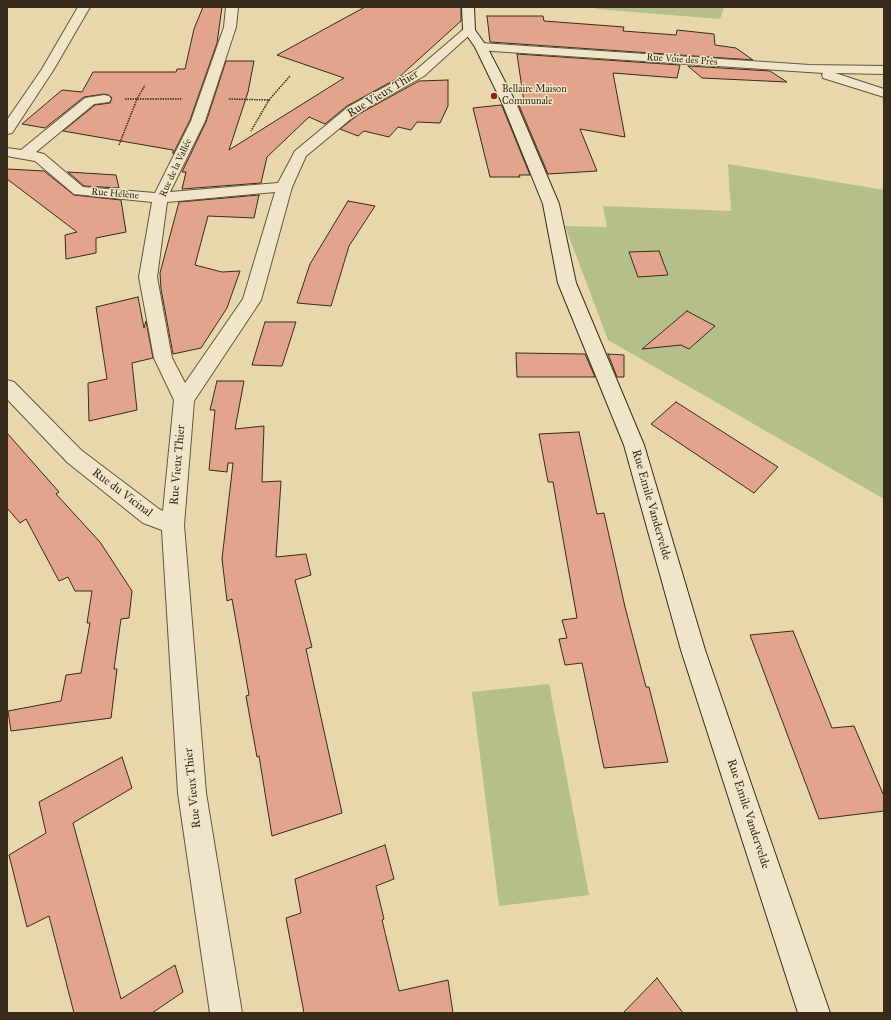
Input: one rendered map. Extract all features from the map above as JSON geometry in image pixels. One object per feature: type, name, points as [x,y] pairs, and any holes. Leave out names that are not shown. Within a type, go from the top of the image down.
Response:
[{"type":"street","points":[[7,130],[48,69],[84,7]]},
{"type":"street","name":"Rue de la Vallée","points":[[184,400],[163,358],[148,277],[160,198],[198,121],[230,27],[232,7]]},
{"type":"street","name":"Rue Emile Vandervelde","points":[[468,7],[475,38],[510,105],[551,204],[567,283],[634,445],[693,650],[814,1013]]},
{"type":"street","name":"Rue Voie des Près","points":[[475,38],[810,69],[884,70]]},
{"type":"street","name":"Rue Vieux Thier","points":[[226,1013],[192,793],[173,525],[184,400],[252,300],[284,187],[300,154],[353,110],[420,73],[475,38]]},
{"type":"street","points":[[810,69],[884,93]]},
{"type":"street","points":[[24,155],[90,101],[104,99]]},
{"type":"street","name":"Rue Hélène","points":[[7,152],[39,157],[79,191],[160,198],[284,187]]},
{"type":"street","name":"Rue du Vicinal","points":[[7,387],[74,456],[151,516],[173,525]]},
{"type":"path","points":[[269,100],[290,76]]},
{"type":"path","points":[[119,145],[137,99],[145,85]]},
{"type":"green space","points":[[596,7],[724,7],[720,19],[596,9]]},
{"type":"green space","points":[[728,164],[884,190],[884,499],[608,340],[565,226],[607,227],[603,206],[731,211]]},
{"type":"green space","points":[[549,684],[589,895],[499,906],[472,692]]},
{"type":"building","points":[[203,7],[222,7],[217,43],[190,120],[173,154],[173,150],[63,131],[95,105],[110,103],[112,98],[109,95],[104,94],[84,97],[45,128],[22,124],[62,90],[82,92],[93,72],[176,72],[177,69],[185,69],[194,29]]},
{"type":"building","points":[[365,7],[461,7],[461,21],[398,78],[347,106],[325,124],[309,117],[267,157],[261,183],[182,189],[186,172],[182,172],[206,122],[226,61],[254,61],[248,92],[229,150],[344,78],[277,55]]},
{"type":"building","points":[[487,16],[543,16],[544,21],[624,27],[623,31],[676,35],[677,30],[714,34],[715,45],[736,48],[753,60],[490,42]]},
{"type":"building","points":[[517,54],[680,65],[677,78],[613,73],[625,137],[580,129],[597,171],[548,174],[518,103],[524,102]]},
{"type":"building","points":[[688,66],[770,71],[787,82],[702,78]]},
{"type":"building","points":[[448,80],[448,106],[440,123],[417,122],[411,130],[398,127],[389,137],[364,131],[358,136],[340,129],[359,114],[419,81]]},
{"type":"building","points":[[501,105],[530,175],[519,175],[520,177],[490,177],[473,108]]},
{"type":"building","points":[[7,169],[44,171],[74,195],[121,200],[126,232],[96,238],[96,253],[66,259],[65,235],[77,232],[7,179]]},
{"type":"building","points":[[68,172],[116,175],[119,188],[84,186]]},
{"type":"building","points":[[259,195],[254,218],[208,216],[195,265],[222,272],[240,271],[227,308],[201,348],[173,354],[161,289],[160,273],[179,202]]},
{"type":"building","points":[[348,201],[375,206],[349,246],[331,306],[297,303],[310,264]]},
{"type":"building","points":[[659,251],[668,275],[638,277],[629,252]]},
{"type":"building","points":[[138,297],[144,328],[146,321],[153,358],[132,363],[137,410],[89,421],[88,383],[107,379],[96,307]]},
{"type":"building","points":[[687,311],[715,326],[689,349],[681,345],[642,349]]},
{"type":"building","points":[[265,322],[296,322],[282,366],[252,365]]},
{"type":"building","points":[[516,353],[585,354],[595,377],[517,377]]},
{"type":"building","points":[[608,354],[624,355],[624,377],[617,377]]},
{"type":"building","points":[[217,381],[244,381],[235,429],[264,426],[262,482],[281,481],[276,557],[306,554],[311,575],[295,580],[312,647],[306,649],[342,813],[272,836],[259,756],[257,757],[246,696],[249,695],[232,599],[227,601],[222,559],[233,463],[228,463],[227,472],[209,470],[215,410],[210,410]]},
{"type":"building","points":[[676,402],[778,467],[754,493],[651,424]]},
{"type":"building","points":[[579,432],[597,514],[604,513],[625,607],[646,687],[649,687],[668,762],[604,768],[582,663],[565,665],[559,639],[567,638],[562,620],[577,618],[553,482],[548,482],[539,434]]},
{"type":"building","points":[[7,433],[59,492],[56,494],[100,542],[132,591],[129,618],[121,619],[114,669],[117,669],[111,718],[11,731],[8,711],[61,701],[66,675],[81,673],[90,623],[87,623],[92,591],[75,591],[68,577],[59,581],[26,519],[20,523],[7,508]]},
{"type":"building","points":[[793,631],[832,728],[854,726],[884,796],[884,811],[819,819],[750,635]]},
{"type":"building","points":[[122,757],[132,788],[73,823],[121,999],[175,965],[183,992],[152,1013],[74,1013],[49,916],[27,927],[9,855],[46,833],[39,802]]},
{"type":"building","points":[[385,845],[394,879],[376,886],[384,919],[382,920],[399,991],[448,980],[453,1013],[304,1013],[286,918],[301,913],[295,879]]},
{"type":"building","points":[[657,978],[683,1013],[623,1013]]},
{"type":"place","name":"Bellaire Maison Communale","points":[[494,96]]}]
